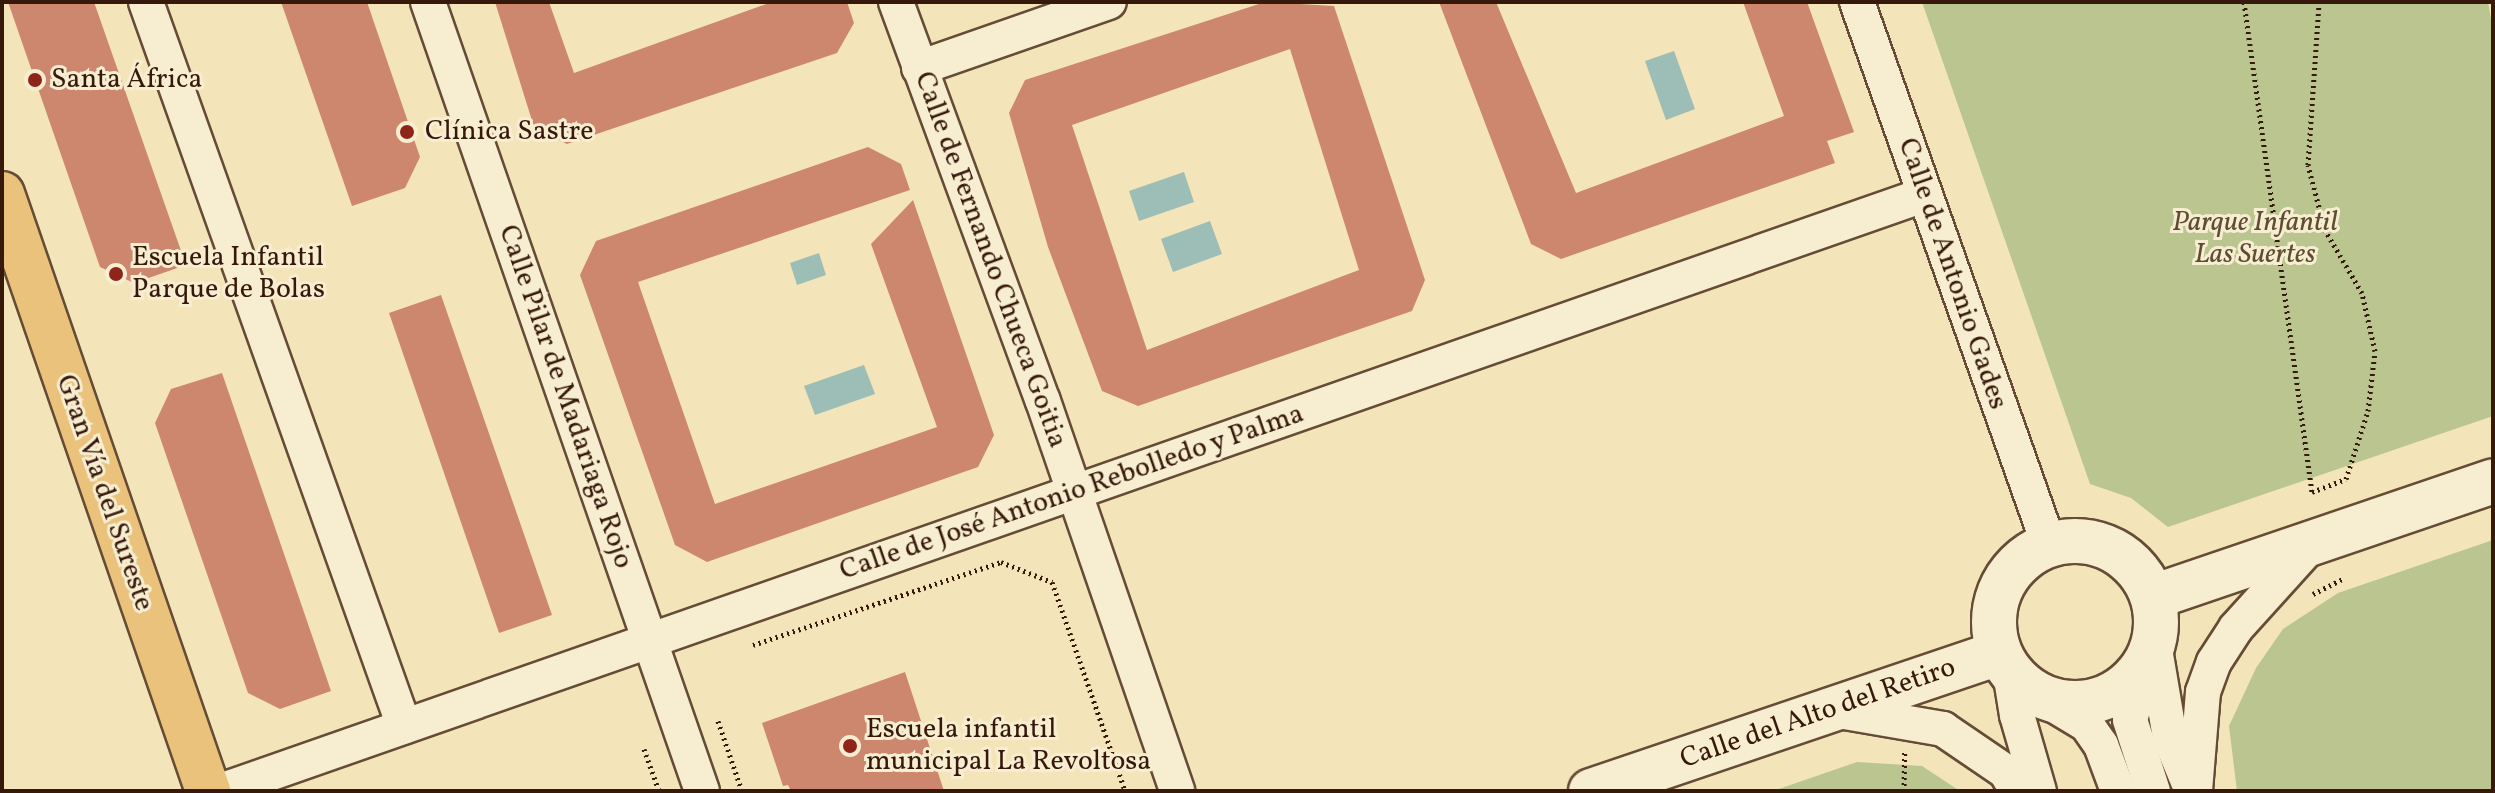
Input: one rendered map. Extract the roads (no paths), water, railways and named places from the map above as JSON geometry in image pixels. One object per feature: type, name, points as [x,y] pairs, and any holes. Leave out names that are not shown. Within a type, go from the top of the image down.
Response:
[{"type":"main road","name":"Gran Vía del Sureste","points":[[2,194],[208,791]]},
{"type":"main road","points":[[2153,597],[2493,481]]},
{"type":"main road","points":[[2074,541],[2100,544],[2123,556],[2141,574],[2153,597],[2150,652],[2131,682],[2110,696],[2058,702],[2014,673],[1994,627],[1997,601],[2008,577],[2026,558],[2049,545],[2074,541]]},
{"type":"main road","name":"Calle del Alto del Retiro","points":[[1591,791],[1829,709],[2014,673]]},
{"type":"street","points":[[146,2],[404,726]]},
{"type":"street","name":"Calle Pilar de Madariaga Rojo","points":[[428,2],[702,791]]},
{"type":"street","name":"Calle de Fernando Chueca Goitia","points":[[896,2],[1075,493],[1177,791]]},
{"type":"street","points":[[919,68],[1109,2]]},
{"type":"street","name":"Calle de Antonio Gades","points":[[1857,2],[2049,545]]},
{"type":"street","name":"Calle de José Antonio Rebolledo y Palma","points":[[220,791],[1924,195]]},
{"type":"street","points":[[2194,791],[2203,692],[2214,662],[2236,628],[2312,544]]},
{"type":"street","points":[[2150,652],[2170,738],[2194,791]]},
{"type":"street","points":[[2150,652],[2131,703],[2140,751],[2153,791]]},
{"type":"street","points":[[2014,673],[2078,715],[2095,734],[2113,777]]},
{"type":"street","points":[[2014,673],[2039,791]]},
{"type":"street","points":[[1829,709],[1943,729],[2006,772],[2017,791]]},
{"type":"water","points":[[1674,51],[1695,109],[1666,120],[1645,61]]},
{"type":"water","points":[[1184,172],[1194,202],[1139,221],[1129,191]]},
{"type":"water","points":[[1210,221],[1222,254],[1173,272],[1161,239]]},
{"type":"water","points":[[819,253],[826,275],[797,285],[790,263]]},
{"type":"water","points":[[864,365],[875,394],[815,415],[804,386]]},
{"type":"place","name":"Santa África","points":[[35,80]]},
{"type":"place","name":"Clínica Sastre","points":[[407,132]]},
{"type":"place","name":"Escuela Infantil Parque de Bolas","points":[[116,274]]},
{"type":"place","name":"Escuela infantil municipal La Revoltosa","points":[[850,746]]},
{"type":"park label","name":"Parque Infantil Las Suertes","points":[[2255,239]]}]
